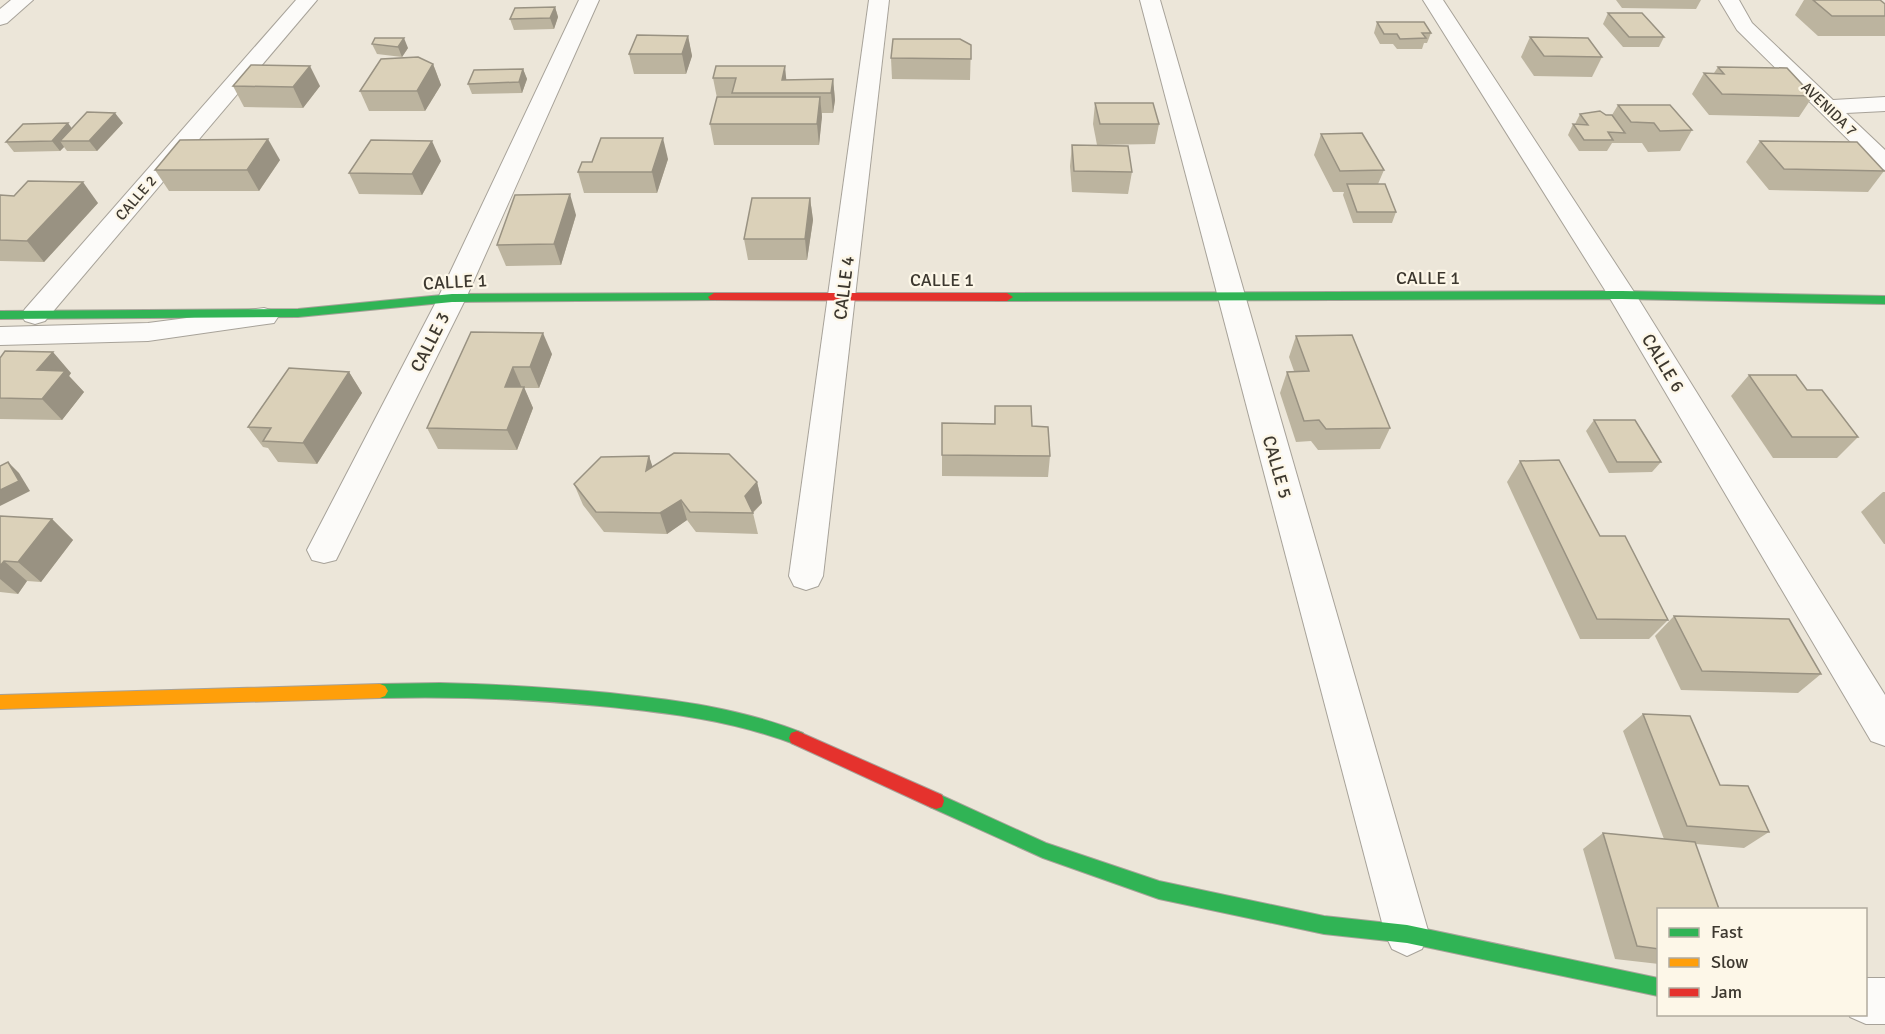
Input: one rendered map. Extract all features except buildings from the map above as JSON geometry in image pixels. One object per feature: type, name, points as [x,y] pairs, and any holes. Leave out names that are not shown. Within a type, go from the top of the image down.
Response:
[{"type":"street","points":[[0,19],[23,0]]},
{"type":"street","name":"CALLE 2","points":[[0,363],[20,329],[307,0]]},
{"type":"street","name":"CALLE 3","points":[[324,550],[452,298],[589,0]]},
{"type":"street","name":"CALLE 4","points":[[806,576],[879,0]]},
{"type":"street","name":"CALLE 5","points":[[1150,0],[1407,934]]},
{"type":"street","name":"CALLE 6","points":[[1433,0],[1622,295],[1885,729]]},
{"type":"street","name":"AVENIDA 7","points":[[1729,0],[1744,26],[1885,163]]},
{"type":"street","points":[[1825,107],[1885,104]]},
{"type":"street","name":"CALLE 1","points":[[298,313],[452,298],[1622,295],[1885,300]]},
{"type":"street","points":[[0,315],[20,329],[148,332],[298,313]]},
{"type":"street","points":[[0,702],[440,689],[565,696],[714,711],[788,734],[1042,850],[1159,890],[1324,925],[1407,934],[1657,987]]},
{"type":"street","points":[[1867,1001],[1885,1001]]},
{"type":"traffic: fast","points":[[1007,297],[1622,295],[1885,300]]},
{"type":"traffic: fast","points":[[0,315],[298,313],[452,298],[714,297]]},
{"type":"traffic: fast","points":[[380,691],[499,692],[665,706],[710,712],[754,722],[797,738]]},
{"type":"traffic: fast","points":[[936,801],[1043,850],[1159,890],[1324,925],[1407,934],[1657,987]]},
{"type":"traffic: slow","points":[[0,702],[380,691]]},
{"type":"traffic: jam","points":[[714,297],[1007,297]]},
{"type":"traffic: jam","points":[[797,738],[936,801]]}]
